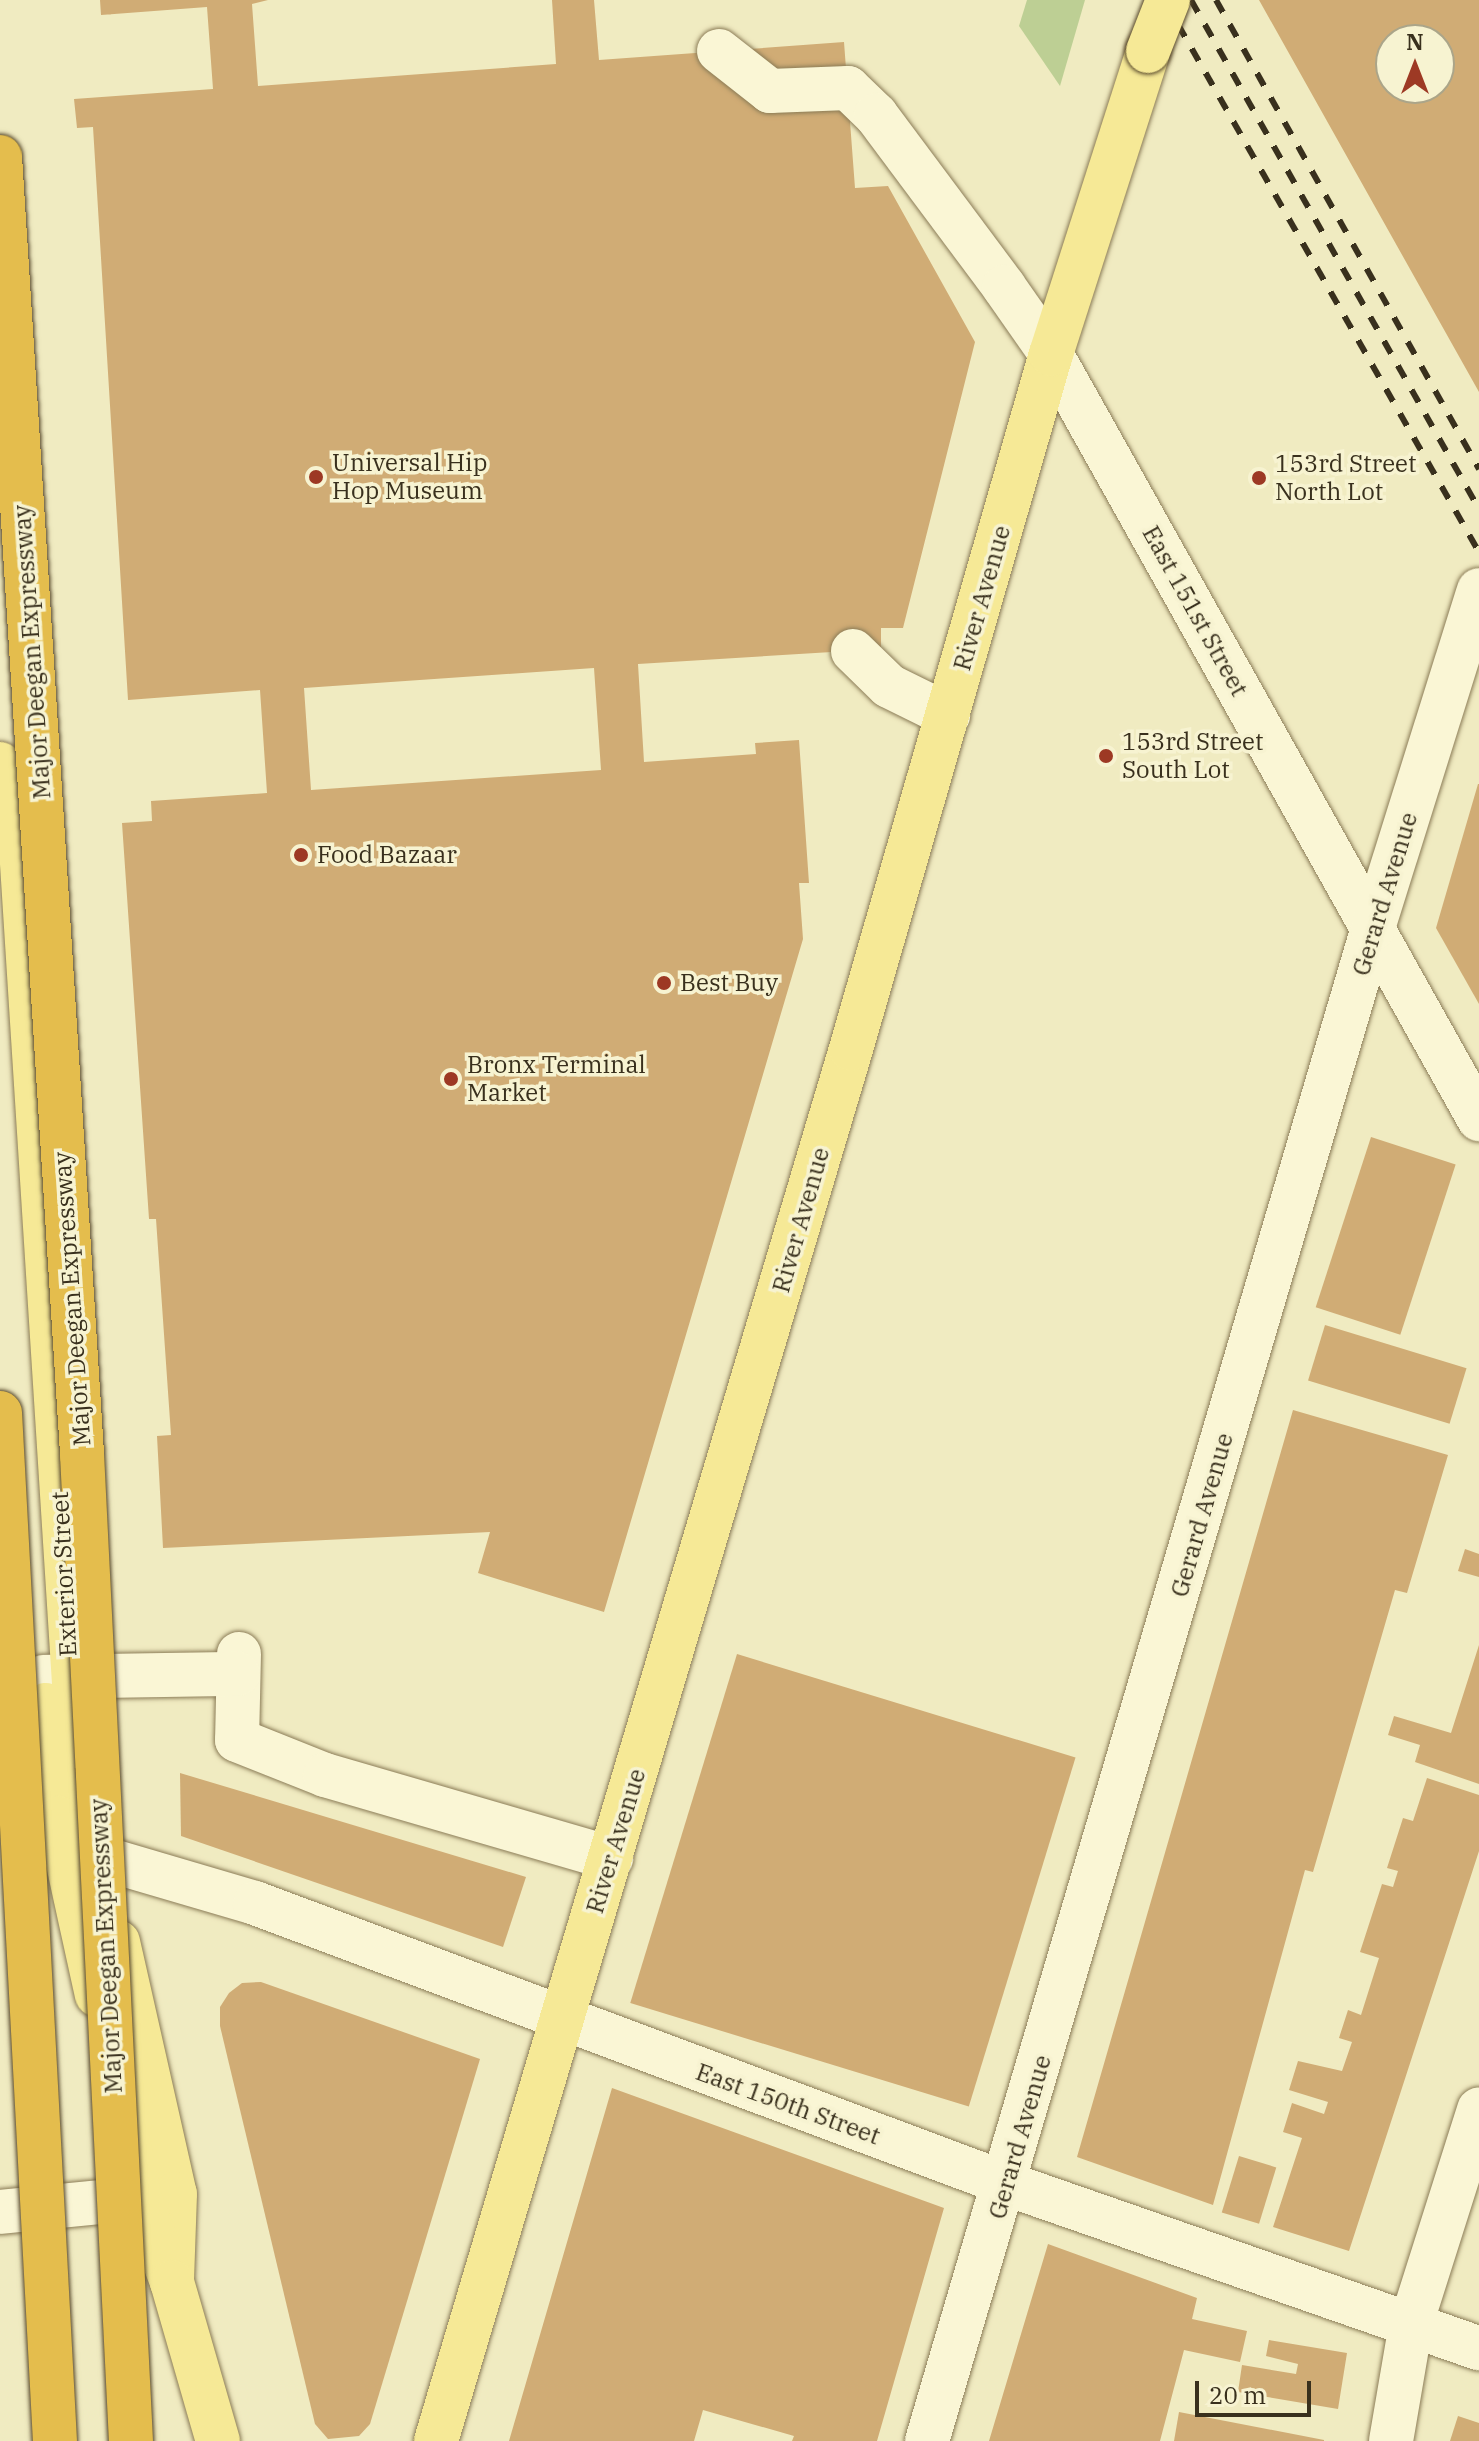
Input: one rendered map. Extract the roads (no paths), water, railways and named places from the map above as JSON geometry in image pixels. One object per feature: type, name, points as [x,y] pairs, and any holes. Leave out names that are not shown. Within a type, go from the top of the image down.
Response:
[{"type":"highway","name":"Major Deegan Expressway","points":[[0,157],[82,1454],[131,2441]]},
{"type":"highway","points":[[0,1413],[55,2441]]},
{"type":"main road","name":"River Avenue","points":[[436,2441],[948,715],[1051,354],[1148,51],[1168,0]]},
{"type":"main road","name":"Exterior Street","points":[[0,764],[20,832],[57,1676],[58,1818],[140,2198],[172,2282],[218,2441]]},
{"type":"main road","name":"Exterior Street","points":[[0,996],[57,1676],[175,2194],[172,2282]]},
{"type":"street","name":"East 151st Street","points":[[719,51],[770,91],[848,88],[876,115],[1051,354],[1479,1119]]},
{"type":"street","name":"Gerard Avenue","points":[[927,2441],[1007,2184],[1373,928],[1479,590]]},
{"type":"street","points":[[853,651],[889,686],[948,715]]},
{"type":"street","points":[[57,1676],[239,1664],[237,1740],[325,1775],[611,1858]]},
{"type":"street","name":"East 150th Street","points":[[99,1857],[255,1903],[563,2021],[1007,2184],[1479,2348]]},
{"type":"street","points":[[1391,2441],[1411,2324],[1479,2110]]},
{"type":"street","points":[[0,2212],[140,2198]]},
{"type":"railway","points":[[1164,0],[1479,552]]},
{"type":"railway","points":[[1191,0],[1479,509]]},
{"type":"railway","points":[[1216,0],[1479,469]]},
{"type":"place","name":"Universal Hip Hop Museum","points":[[316,477]]},
{"type":"place","name":"153rd Street North Lot","points":[[1259,478]]},
{"type":"place","name":"153rd Street South Lot","points":[[1106,756]]},
{"type":"place","name":"Food Bazaar","points":[[301,855]]},
{"type":"place","name":"Best Buy","points":[[664,983]]},
{"type":"place","name":"Bronx Terminal Market","points":[[451,1079]]}]
